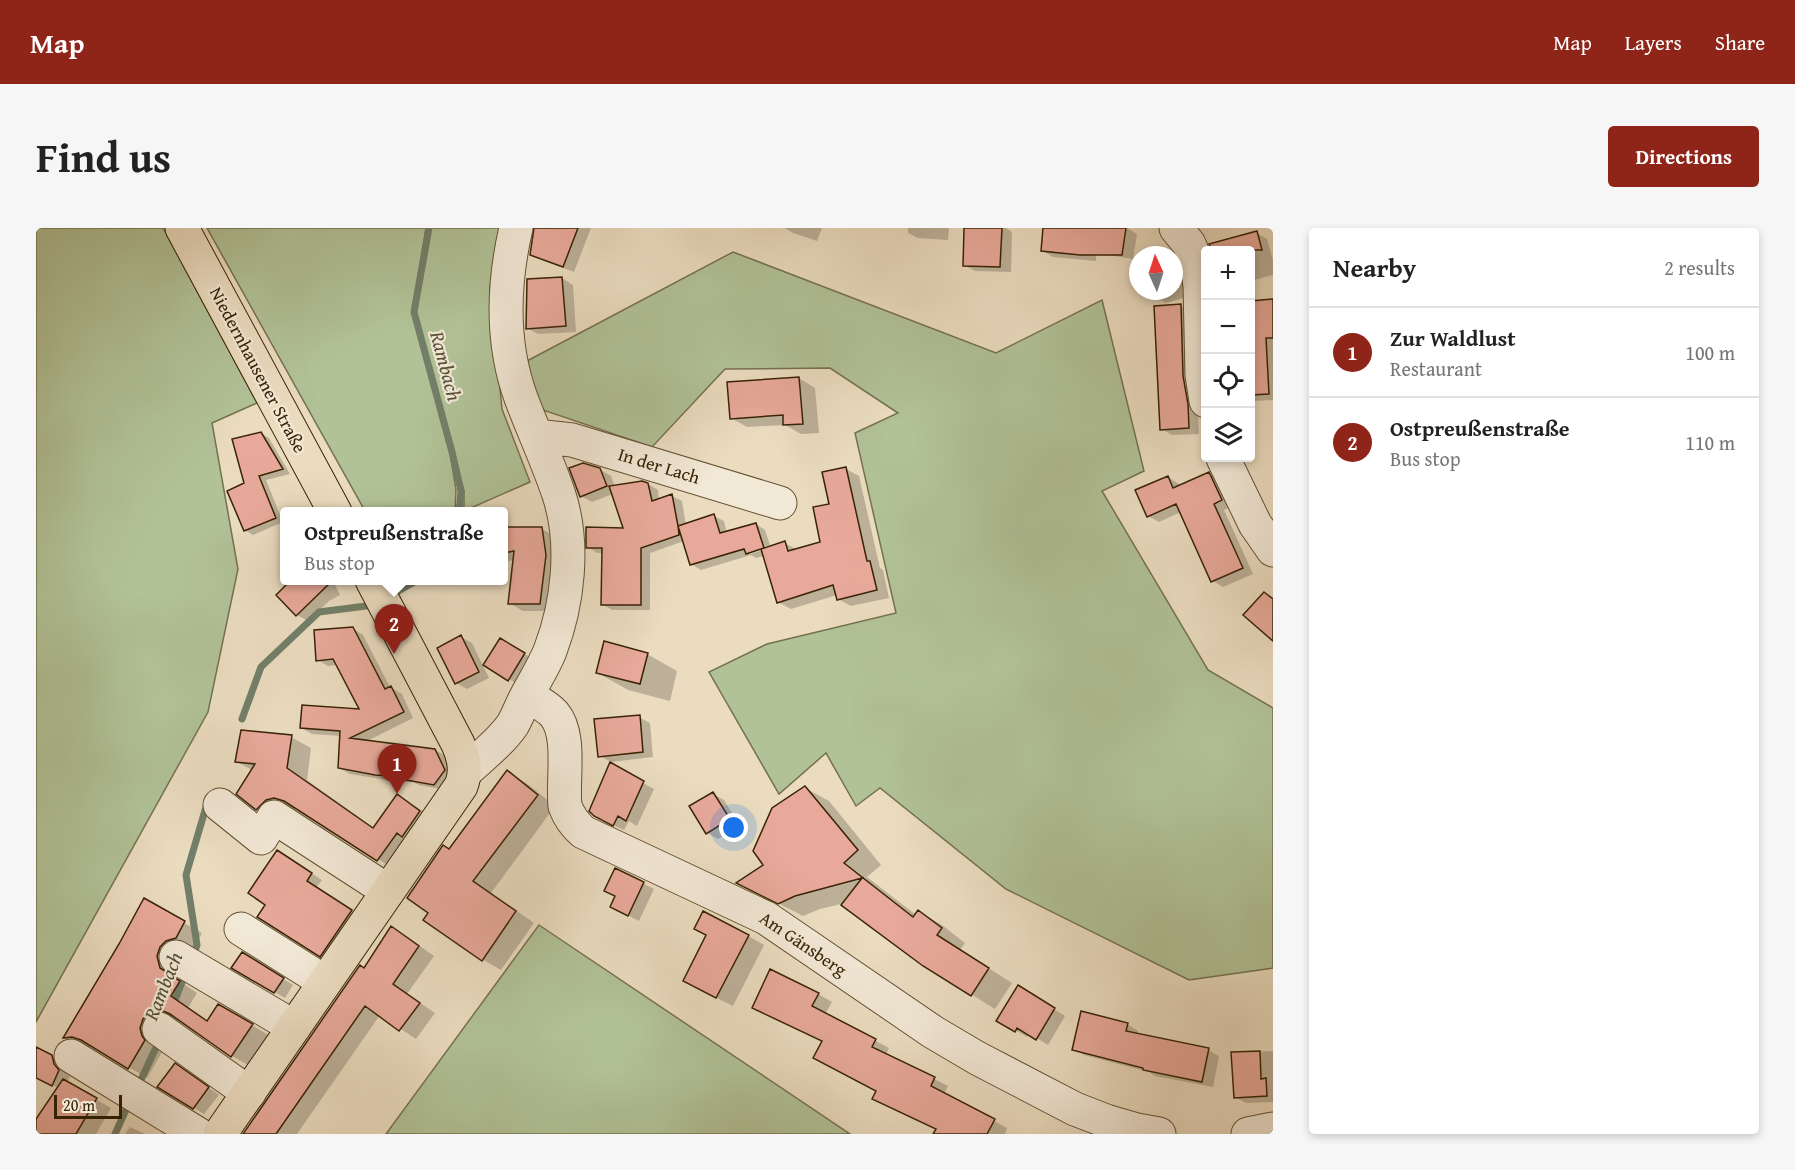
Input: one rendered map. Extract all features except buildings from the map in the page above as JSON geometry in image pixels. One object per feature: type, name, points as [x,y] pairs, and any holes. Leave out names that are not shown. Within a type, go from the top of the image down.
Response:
[{"type":"main road","name":"Niedernhausener Straße","points":[[182,228],[332,507]]},
{"type":"main road","points":[[220,1134],[461,786],[462,758],[375,585]]},
{"type":"street","points":[[462,758],[504,735],[513,723],[549,652],[557,631],[566,587],[565,520],[560,496],[520,396],[508,340],[507,281],[516,228]]},
{"type":"street","points":[[1176,228],[1189,244],[1197,263],[1200,286],[1202,354]]},
{"type":"street","name":"In der Lach","points":[[536,436],[572,440],[780,503]]},
{"type":"street","points":[[1225,462],[1255,524],[1273,550]]},
{"type":"street","name":"Am Gänsberg","points":[[527,695],[555,715],[562,727],[565,806],[568,816],[583,832],[766,918],[933,1032],[977,1058],[1075,1108],[1106,1121],[1160,1134]]},
{"type":"street","points":[[220,805],[261,838],[274,817],[388,891]]},
{"type":"street","points":[[241,929],[325,982]]},
{"type":"street","points":[[187,963],[294,1027]]},
{"type":"street","points":[[163,1032],[249,1093]]},
{"type":"street","points":[[71,1056],[198,1134]]},
{"type":"street","points":[[1248,1134],[1273,1130]]},
{"type":"green space","points":[[36,228],[163,228],[257,403],[212,423],[238,569],[208,712],[36,1022]]},
{"type":"green space","points":[[207,228],[426,228],[412,313],[450,453],[456,490],[455,507],[363,507]]},
{"type":"green space","points":[[430,228],[501,228],[490,287],[502,409],[530,482],[473,507],[464,507],[464,491],[416,312]]},
{"type":"green space","points":[[733,252],[996,353],[1102,300],[1144,471],[1102,491],[1208,670],[1273,708],[1273,968],[1189,980],[1006,889],[880,788],[856,806],[826,753],[779,794],[709,672],[767,644],[896,613],[855,433],[898,413],[830,368],[725,369],[652,447],[540,409],[527,361]]},
{"type":"green space","points":[[539,925],[850,1134],[386,1134]]},
{"type":"waterway","name":"Rambach","points":[[429,228],[414,312],[452,452],[461,491],[459,507]]},
{"type":"waterway","name":"Rambach","points":[[391,595],[409,585]]},
{"type":"waterway","name":"Rambach","points":[[242,719],[261,667],[319,612],[374,605]]},
{"type":"waterway","name":"Rambach","points":[[193,956],[197,945],[186,875],[206,807]]},
{"type":"waterway","name":"Rambach","points":[[166,1023],[186,972]]},
{"type":"waterway","name":"Rambach","points":[[138,1086],[160,1039]]},
{"type":"waterway","name":"Rambach","points":[[115,1134],[130,1101]]},
{"type":"place","name":"Ostpreußenstraße","points":[[394,654]]},
{"type":"place","name":"Zur Waldlust","points":[[397,794]]}]
